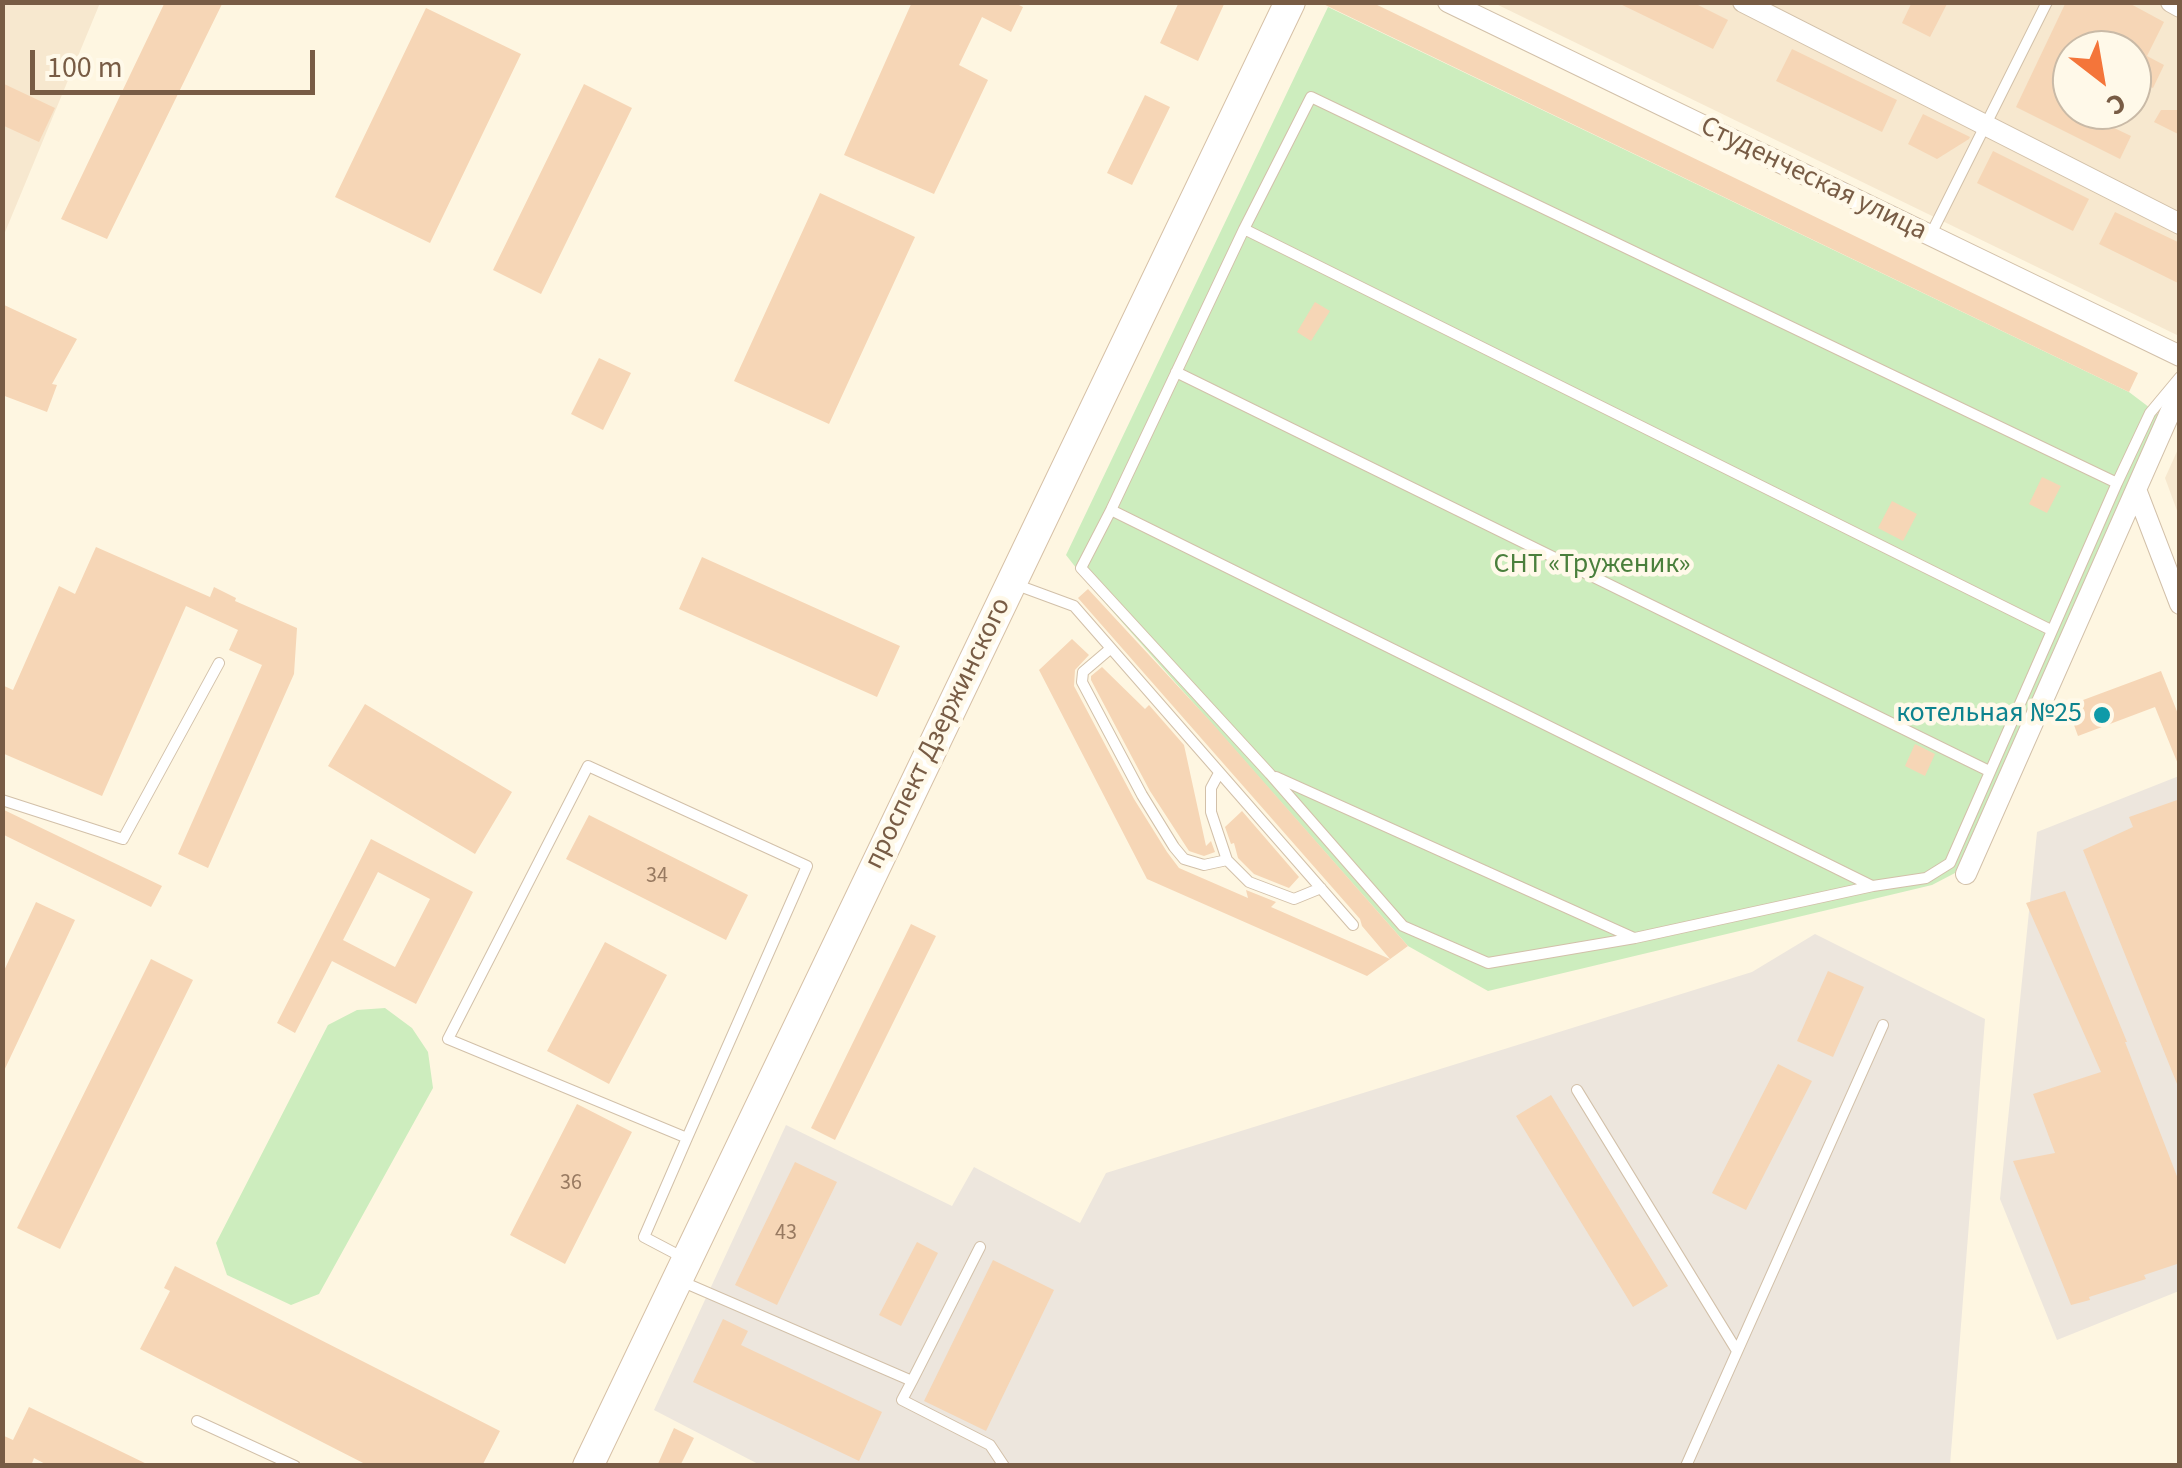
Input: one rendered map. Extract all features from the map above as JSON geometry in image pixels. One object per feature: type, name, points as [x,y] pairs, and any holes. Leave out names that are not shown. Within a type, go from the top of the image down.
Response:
[{"type":"main road","name":"проспект Дзержинского","points":[[588,1466],[1290,2]]},
{"type":"street","name":"Студенческая улица","points":[[1448,2],[2180,356]]},
{"type":"street","points":[[1743,2],[2180,224]]},
{"type":"street","points":[[2170,2],[2180,7]]},
{"type":"street","points":[[1966,874],[2127,487],[2180,390]]},
{"type":"street","points":[[2127,487],[2180,604]]},
{"type":"lane","points":[[1930,236],[2047,2]]},
{"type":"lane","points":[[2127,487],[1311,97],[1082,568],[1403,926],[1488,963],[1635,938],[1926,878],[1950,863],[2052,630],[2127,487],[2150,413],[2180,377]]},
{"type":"lane","points":[[1244,230],[2052,630]]},
{"type":"lane","points":[[1176,372],[1989,771]]},
{"type":"lane","points":[[1111,510],[1873,886]]},
{"type":"lane","points":[[1011,583],[1074,606],[1353,925]]},
{"type":"lane","points":[[1110,650],[1083,672],[1082,682],[1142,794],[1184,859],[1204,865],[1227,860]]},
{"type":"lane","points":[[2,800],[122,838],[219,663]]},
{"type":"lane","points":[[687,1138],[448,1039],[588,766],[807,866],[644,1237],[682,1270],[912,1381]]},
{"type":"lane","points":[[1219,773],[1212,788],[1211,812],[1227,860],[1249,882],[1294,899],[1321,888]]},
{"type":"lane","points":[[1270,774],[1635,938]]},
{"type":"lane","points":[[1686,1466],[1883,1025]]},
{"type":"lane","points":[[1577,1090],[1737,1351]]},
{"type":"lane","points":[[980,1247],[902,1400],[990,1445],[1004,1466]]},
{"type":"lane","points":[[197,1422],[295,1466]]},
{"type":"shaded area","points":[[3,3],[100,3],[3,237]]},
{"type":"shaded area","points":[[1494,3],[2179,3],[2179,336]]},
{"type":"shaded area","points":[[2179,447],[2179,516],[2165,478]]},
{"type":"shaded area","points":[[2179,776],[2179,1291],[2057,1340],[2000,1199],[2037,832]]},
{"type":"shaded area","points":[[1815,934],[1985,1019],[1950,1465],[762,1466],[654,1410],[786,1125],[952,1206],[974,1167],[1080,1223],[1106,1173],[1752,972]]},
{"type":"green space","name":"СНТ «Труженик»","points":[[1328,7],[2129,392],[2158,414],[1955,873],[1932,885],[1488,991],[1408,946],[1066,555]]},
{"type":"green space","points":[[385,1008],[412,1028],[428,1052],[433,1088],[319,1294],[291,1305],[227,1275],[216,1243],[328,1025],[357,1010]]},
{"type":"building","points":[[165,2],[223,2],[107,239],[61,219]]},
{"type":"building","points":[[912,2],[1013,2],[1023,7],[1011,32],[982,17],[959,65],[988,80],[934,194],[844,155]]},
{"type":"building","points":[[1179,2],[1225,2],[1198,61],[1160,43]]},
{"type":"building","points":[[1319,2],[1371,2],[2138,373],[2129,392]]},
{"type":"building","points":[[1616,2],[1692,2],[1728,20],[1713,49]]},
{"type":"building","points":[[1912,2],[1948,2],[1930,37],[1902,23]]},
{"type":"building","points":[[2066,2],[2127,2],[2164,22],[2152,46],[2152,30],[2053,30]]},
{"type":"building","points":[[426,8],[521,54],[430,243],[335,197]]},
{"type":"building","points":[[2052,31],[2052,125],[2016,107]]},
{"type":"building","points":[[1792,49],[1897,100],[1882,132],[1776,81]]},
{"type":"building","points":[[2152,59],[2164,65],[2152,88]]},
{"type":"building","points":[[2,83],[55,108],[39,142],[2,125]]},
{"type":"building","points":[[584,84],[632,108],[541,294],[493,270]]},
{"type":"building","points":[[1145,95],[1170,107],[1132,185],[1107,173]]},
{"type":"building","points":[[2161,110],[2180,110],[2180,135],[2154,122]]},
{"type":"building","points":[[1923,114],[1969,139],[1937,159],[1908,144]]},
{"type":"building","points":[[2062,130],[2118,130],[2131,136],[2120,159]]},
{"type":"building","points":[[1993,151],[2089,199],[2073,231],[1977,183]]},
{"type":"building","points":[[820,193],[915,237],[829,424],[734,381]]},
{"type":"building","points":[[2115,212],[2180,243],[2180,284],[2099,244]]},
{"type":"building","points":[[1315,302],[1330,311],[1311,341],[1297,332]]},
{"type":"building","points":[[2,304],[77,339],[52,384],[57,385],[47,412],[2,395]]},
{"type":"building","points":[[599,358],[631,373],[603,430],[571,414]]},
{"type":"building","points":[[2042,477],[2061,486],[2047,513],[2029,504]]},
{"type":"building","points":[[1892,501],[1917,514],[1903,541],[1878,528]]},
{"type":"building","points":[[96,547],[210,597],[214,587],[236,598],[235,601],[297,628],[294,674],[208,868],[178,854],[262,665],[229,650],[238,630],[186,606],[102,796],[2,753],[2,685],[13,690],[59,586],[75,594]]},
{"type":"building","points":[[702,557],[900,646],[877,697],[679,609]]},
{"type":"building","points":[[1088,589],[1408,946],[1367,976],[1147,879],[1039,670],[1072,639],[1089,655],[1075,670],[1074,686],[1134,799],[1179,868],[1248,898],[1246,890],[1276,902],[1271,907],[1390,959],[1360,919],[1078,598]]},
{"type":"building","points":[[1102,667],[1145,709],[1149,705],[1184,745],[1206,846],[1211,841],[1215,852],[1204,856],[1189,851],[1150,791],[1091,680]]},
{"type":"building","name":"котельная №25","points":[[2161,671],[2180,719],[2180,769],[2155,707],[2078,736],[2067,706]]},
{"type":"building","points":[[365,704],[512,792],[475,854],[328,766]]},
{"type":"building","points":[[1915,744],[1935,754],[1925,776],[1905,766]]},
{"type":"building","points":[[2180,799],[2179,1089],[2083,850],[2133,827],[2129,817]]},
{"type":"building","points":[[2,809],[162,886],[151,907],[2,834]]},
{"type":"building","points":[[1242,811],[1299,877],[1289,888],[1254,874],[1238,858],[1225,827]]},
{"type":"building","points":[[589,815],[748,895],[726,940],[566,859]]},
{"type":"building","points":[[371,839],[473,892],[416,1004],[332,961],[295,1033],[277,1023]],"holes":[[[378,872],[430,899],[395,967],[343,940]]]},
{"type":"building","points":[[2065,891],[2180,1184],[2180,1263],[2071,1305],[2013,1161],[2055,1153],[2033,1094],[2101,1072],[2026,903]]},
{"type":"building","points":[[36,902],[75,920],[2,1075],[2,975]]},
{"type":"building","points":[[911,924],[936,936],[835,1140],[811,1128]]},
{"type":"building","points":[[605,942],[667,975],[609,1084],[547,1051]]},
{"type":"building","points":[[151,959],[193,980],[60,1249],[17,1228]]},
{"type":"building","points":[[1828,971],[1864,987],[1833,1057],[1797,1041]]},
{"type":"building","points":[[1778,1064],[1812,1081],[1746,1210],[1712,1193]]},
{"type":"building","points":[[1551,1095],[1668,1286],[1633,1307],[1516,1116]]},
{"type":"building","points":[[577,1104],[632,1132],[565,1264],[510,1235]]},
{"type":"building","points":[[795,1162],[837,1182],[777,1305],[735,1285]]},
{"type":"building","points":[[917,1242],[938,1253],[901,1326],[879,1315]]},
{"type":"building","points":[[993,1260],[1054,1290],[986,1431],[924,1401]]},
{"type":"building","points":[[175,1266],[500,1431],[482,1466],[369,1466],[140,1349],[170,1291],[164,1288]]},
{"type":"building","points":[[723,1319],[748,1331],[741,1345],[882,1412],[859,1461],[693,1382]]},
{"type":"building","points":[[29,1407],[151,1466],[49,1466],[34,1458],[31,1466],[2,1466],[2,1435],[13,1440]]},
{"type":"building","points":[[674,1428],[694,1438],[680,1466],[657,1466]]},
{"type":"place","name":"котельная №25","points":[[2102,715]]}]
